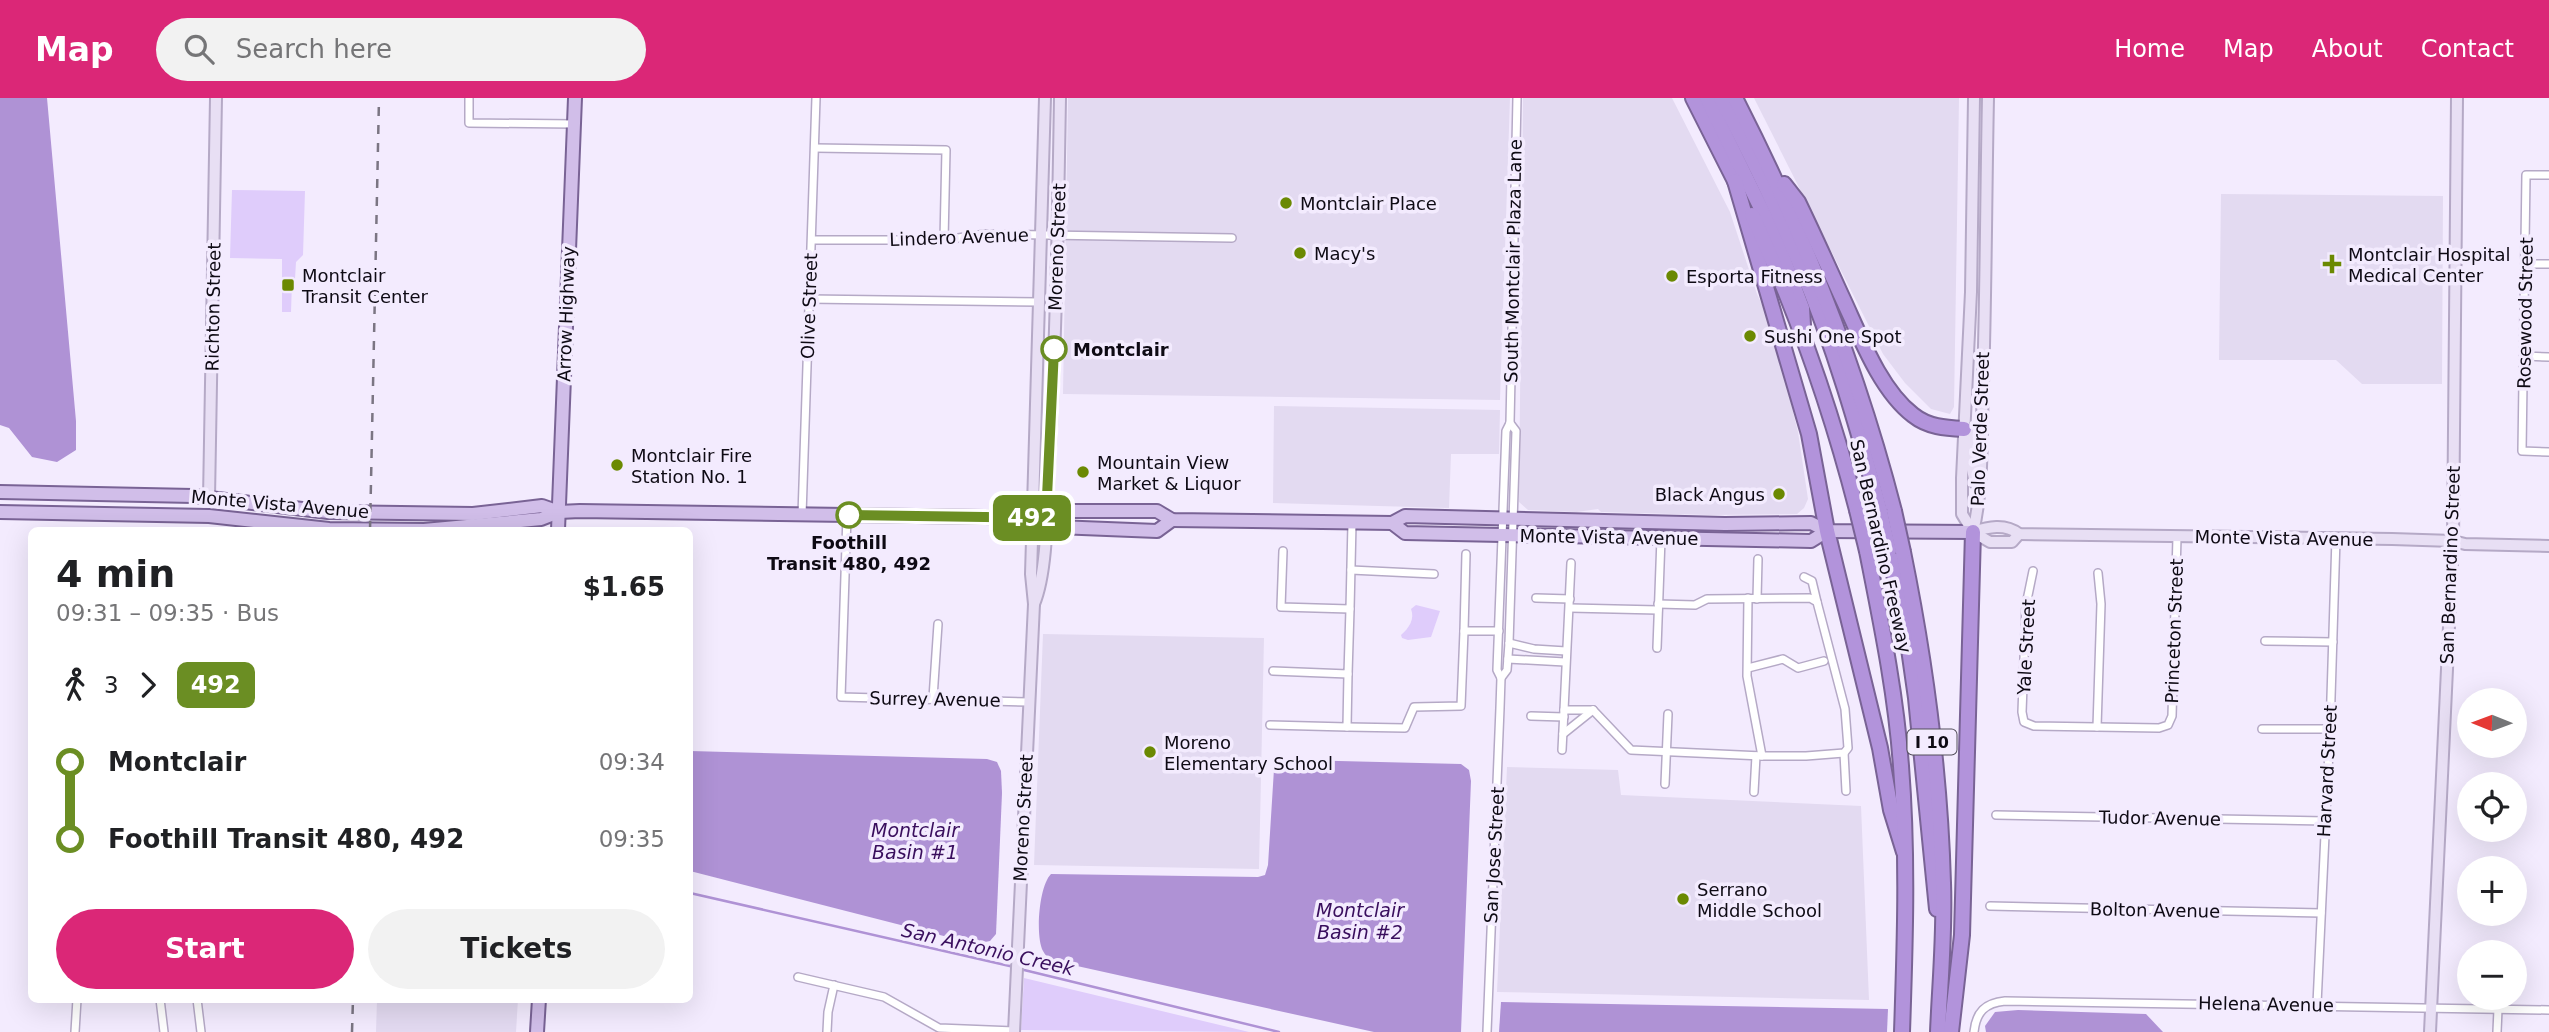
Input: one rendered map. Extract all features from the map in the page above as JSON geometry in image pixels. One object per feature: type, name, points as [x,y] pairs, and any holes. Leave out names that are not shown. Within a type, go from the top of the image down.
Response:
[{"type":"highway","name":"San Bernardino Freeway","points":[[1693,98],[1768,249],[1805,344],[1833,423],[1867,551],[1882,625],[1903,796],[1906,933],[1902,1032]]},
{"type":"highway","points":[[1707,98],[1794,284],[1802,307],[1805,344]]},
{"type":"highway","points":[[1721,98],[1755,164],[1802,267],[1887,511]]},
{"type":"highway","name":"San Bernardino Freeway","points":[[1735,98],[1770,166],[1827,298],[1848,355],[1864,402],[1896,551],[1918,631],[1942,845],[1943,934],[1938,1032]]},
{"type":"highway","points":[[1770,166],[1798,202],[1870,356],[1893,393],[1923,421],[1944,428],[1964,429]]},
{"type":"highway","points":[[1735,181],[1808,434],[1826,531],[1881,755],[1891,810],[1904,852]]},
{"type":"highway","points":[[1951,1032],[1962,935],[1973,532]]},
{"type":"main road","name":"Arrow Highway","points":[[558,527],[575,98]]},
{"type":"main road","name":"Monte Vista Avenue","points":[[0,492],[130,493],[209,498],[328,512],[473,514],[542,506],[559,512],[1039,518],[1058,511],[1157,511],[1172,520],[1392,523],[1405,516],[1725,524],[1811,523],[1826,531],[1973,532]]},
{"type":"main road","name":"Monte Vista Avenue","points":[[0,512],[209,516],[311,527]]},
{"type":"main road","name":"Monte Vista Avenue","points":[[456,527],[541,519],[559,512]]},
{"type":"main road","name":"Monte Vista Avenue","points":[[1039,518],[1057,527],[1157,531],[1172,520]]},
{"type":"main road","name":"Monte Vista Avenue","points":[[1392,523],[1405,533],[1811,541],[1826,531]]},
{"type":"main road","points":[[537,1032],[539,1003]]},
{"type":"street","name":"Richton Street","points":[[209,516],[216,98]]},
{"type":"street","points":[[469,98],[469,123],[574,124]]},
{"type":"street","name":"Olive Street","points":[[802,514],[816,98]]},
{"type":"street","name":"Moreno Street","points":[[1014,1032],[1028,702],[1034,604],[1041,588],[1040,302],[1045,98]]},
{"type":"street","name":"Moreno Street","points":[[1039,518],[1058,234],[1060,98]]},
{"type":"street","name":"South Montclair Plaza Lane","points":[[1508,535],[1506,430],[1510,423],[1517,98]]},
{"type":"street","name":"Palo Verde Street","points":[[1973,532],[1962,514],[1972,258],[1974,98]]},
{"type":"street","name":"Palo Verde Street","points":[[1973,532],[1978,512],[1986,291],[1988,98]]},
{"type":"street","name":"San Bernardino Street","points":[[2430,1032],[2453,541],[2458,98]]},
{"type":"street","points":[[815,148],[946,150],[944,240]]},
{"type":"street","name":"Rosewood Street","points":[[2549,175],[2526,175],[2522,451],[2549,452]]},
{"type":"street","name":"Lindero Avenue","points":[[812,240],[944,240],[986,233],[1232,238]]},
{"type":"street","points":[[2526,264],[2549,264]]},
{"type":"street","points":[[808,299],[1040,302]]},
{"type":"street","points":[[2524,356],[2549,357]]},
{"type":"street","points":[[1964,429],[1970,430],[1972,434],[1971,465],[1978,498]]},
{"type":"street","name":"Surrey Avenue","points":[[848,515],[841,697],[1028,702]]},
{"type":"street","points":[[1347,727],[1352,523]]},
{"type":"street","name":"Monte Vista Avenue","points":[[1973,532],[1990,542],[2012,542],[2019,534],[2336,538],[2549,546]]},
{"type":"street","name":"San Jose Street","points":[[1487,1032],[1501,678],[1497,670],[1508,535]]},
{"type":"street","name":"San Jose Street","points":[[1501,678],[1507,670],[1509,643],[1508,535]]},
{"type":"street","name":"Princeton Street","points":[[2097,727],[2159,728],[2168,725],[2172,716],[2177,537]]},
{"type":"street","points":[[1657,648],[1661,538]]},
{"type":"street","name":"Harvard Street","points":[[2317,1004],[2336,538]]},
{"type":"street","points":[[1283,551],[1281,607],[1350,609]]},
{"type":"street","points":[[1270,725],[1405,728],[1415,707],[1461,706],[1466,554]]},
{"type":"street","points":[[1757,598],[1758,559]]},
{"type":"street","points":[[1562,751],[1572,563]]},
{"type":"street","points":[[1351,570],[1434,574]]},
{"type":"street","name":"Yale Street","points":[[2032,571],[2026,605],[2022,712],[2024,722],[2034,726],[2097,727]]},
{"type":"street","points":[[2097,727],[2101,604],[2098,573]]},
{"type":"street","points":[[1804,577],[1812,581],[1845,709],[1846,791]]},
{"type":"street","points":[[1536,598],[1570,599]]},
{"type":"street","points":[[1748,598],[1748,668],[1759,756],[1754,792]]},
{"type":"street","points":[[1570,608],[1695,605],[1707,599],[1748,598],[1810,598],[1818,602]]},
{"type":"street","points":[[933,698],[938,624]]},
{"type":"street","points":[[1464,631],[1499,631]]},
{"type":"street","points":[[2265,641],[2333,642]]},
{"type":"street","points":[[1509,643],[1534,649],[1566,651]]},
{"type":"street","points":[[1508,659],[1565,662]]},
{"type":"street","points":[[1748,668],[1783,659],[1798,668],[1824,661]]},
{"type":"street","points":[[1273,671],[1348,674]]},
{"type":"street","points":[[1593,710],[1631,750],[1806,757],[1846,751]]},
{"type":"street","points":[[1531,716],[1593,710]]},
{"type":"street","points":[[1563,734],[1593,710]]},
{"type":"street","points":[[1665,783],[1668,714]]},
{"type":"street","points":[[2262,729],[2330,729]]},
{"type":"street","name":"Tudor Avenue","points":[[1996,815],[2325,821]]},
{"type":"street","name":"Bolton Avenue","points":[[1990,906],[2320,913]]},
{"type":"street","points":[[798,977],[884,997],[939,1028],[1014,1032]]},
{"type":"street","points":[[827,1032],[834,985]]},
{"type":"street","name":"Helena Avenue","points":[[1974,1032],[1984,1007],[1993,1002],[2005,1001],[2317,1004],[2457,1008]]},
{"type":"street","points":[[75,1032],[77,1003]]},
{"type":"street","points":[[160,1003],[164,1032]]},
{"type":"street","points":[[197,1003],[201,1032]]},
{"type":"street","points":[[2497,1032],[2498,1010]]},
{"type":"street","name":"Helena Avenue","points":[[2527,1010],[2549,1010]]},
{"type":"street","points":[[922,1032],[925,1022]]},
{"type":"shaded area","points":[[1068,98],[1510,98],[1500,400],[1063,394]]},
{"type":"shaded area","points":[[1523,98],[1672,98],[1730,212],[1777,346],[1798,432],[1808,499],[1797,514],[1709,515],[1601,512],[1598,509],[1577,512],[1528,510],[1519,502]]},
{"type":"shaded area","points":[[1754,98],[1959,98],[1954,407],[1950,414],[1931,409],[1905,383],[1883,354]]},
{"type":"shaded area","points":[[232,190],[305,191],[303,255],[296,262],[291,312],[282,312],[282,259],[230,258]]},
{"type":"shaded area","name":"Montclair Hospital Medical Center","points":[[2221,194],[2443,196],[2442,384],[2362,384],[2336,360],[2219,360]]},
{"type":"shaded area","points":[[1274,406],[1500,410],[1499,454],[1451,454],[1449,508],[1273,503]]},
{"type":"shaded area","points":[[1416,605],[1440,611],[1431,637],[1408,640],[1401,635],[1411,623],[1411,609]]},
{"type":"shaded area","name":"Moreno Elementary School","points":[[1043,634],[1264,638],[1259,869],[1034,865]]},
{"type":"shaded area","name":"Serrano Middle School","points":[[1507,767],[1618,770],[1621,795],[1861,806],[1869,1000],[1497,992]]},
{"type":"shaded area","points":[[1024,978],[1249,1032],[1021,1030]]},
{"type":"shaded area","points":[[377,1003],[518,1003],[516,1032],[376,1032]]},
{"type":"water","points":[[0,98],[47,98],[76,421],[76,450],[57,462],[32,457],[9,428],[0,425]]},
{"type":"water","name":"Montclair Basin #1","points":[[693,751],[987,759],[997,762],[1001,771],[1002,793],[996,934],[990,941],[975,944],[693,872]]},
{"type":"water","name":"Montclair Basin #2","points":[[1280,761],[1461,764],[1469,770],[1471,781],[1461,1032],[1374,1032],[1050,960],[1045,954],[1039,934],[1039,911],[1051,874],[1265,875],[1268,865],[1274,769]]},
{"type":"water","points":[[1501,1002],[1888,1009],[1887,1032],[1499,1032]]},
{"type":"water","points":[[2018,1010],[2146,1014],[2163,1032],[1986,1032],[1985,1026],[1995,1012]]},
{"type":"waterway","name":"San Antonio Creek","points":[[693,894],[1014,967]]},
{"type":"waterway","name":"San Antonio Creek","points":[[1020,969],[1279,1032]]},
{"type":"railway","points":[[370,527],[379,98]]},
{"type":"railway","points":[[352,1032],[353,1003]]},
{"type":"bus line","name":"492","points":[[849,515],[1046,518],[1054,349]]},
{"type":"place","name":"Montclair Place","points":[[1286,203]]},
{"type":"place","name":"Macy's","points":[[1300,253]]},
{"type":"place","name":"Montclair Hospital Medical Center","points":[[2332,264]]},
{"type":"place","name":"Esporta Fitness","points":[[1672,276]]},
{"type":"place","name":"Montclair Transit Center","points":[[288,285]]},
{"type":"place","name":"Sushi One Spot","points":[[1750,336]]},
{"type":"place","name":"Montclair","points":[[1054,349]]},
{"type":"place","name":"Montclair Fire Station No. 1","points":[[617,465]]},
{"type":"place","name":"Mountain View Market & Liquor","points":[[1083,472]]},
{"type":"place","name":"Black Angus","points":[[1779,494]]},
{"type":"place","name":"Foothill Transit 480, 492","points":[[849,515]]},
{"type":"place","name":"Moreno Elementary School","points":[[1150,752]]},
{"type":"place","name":"Serrano Middle School","points":[[1683,899]]}]
